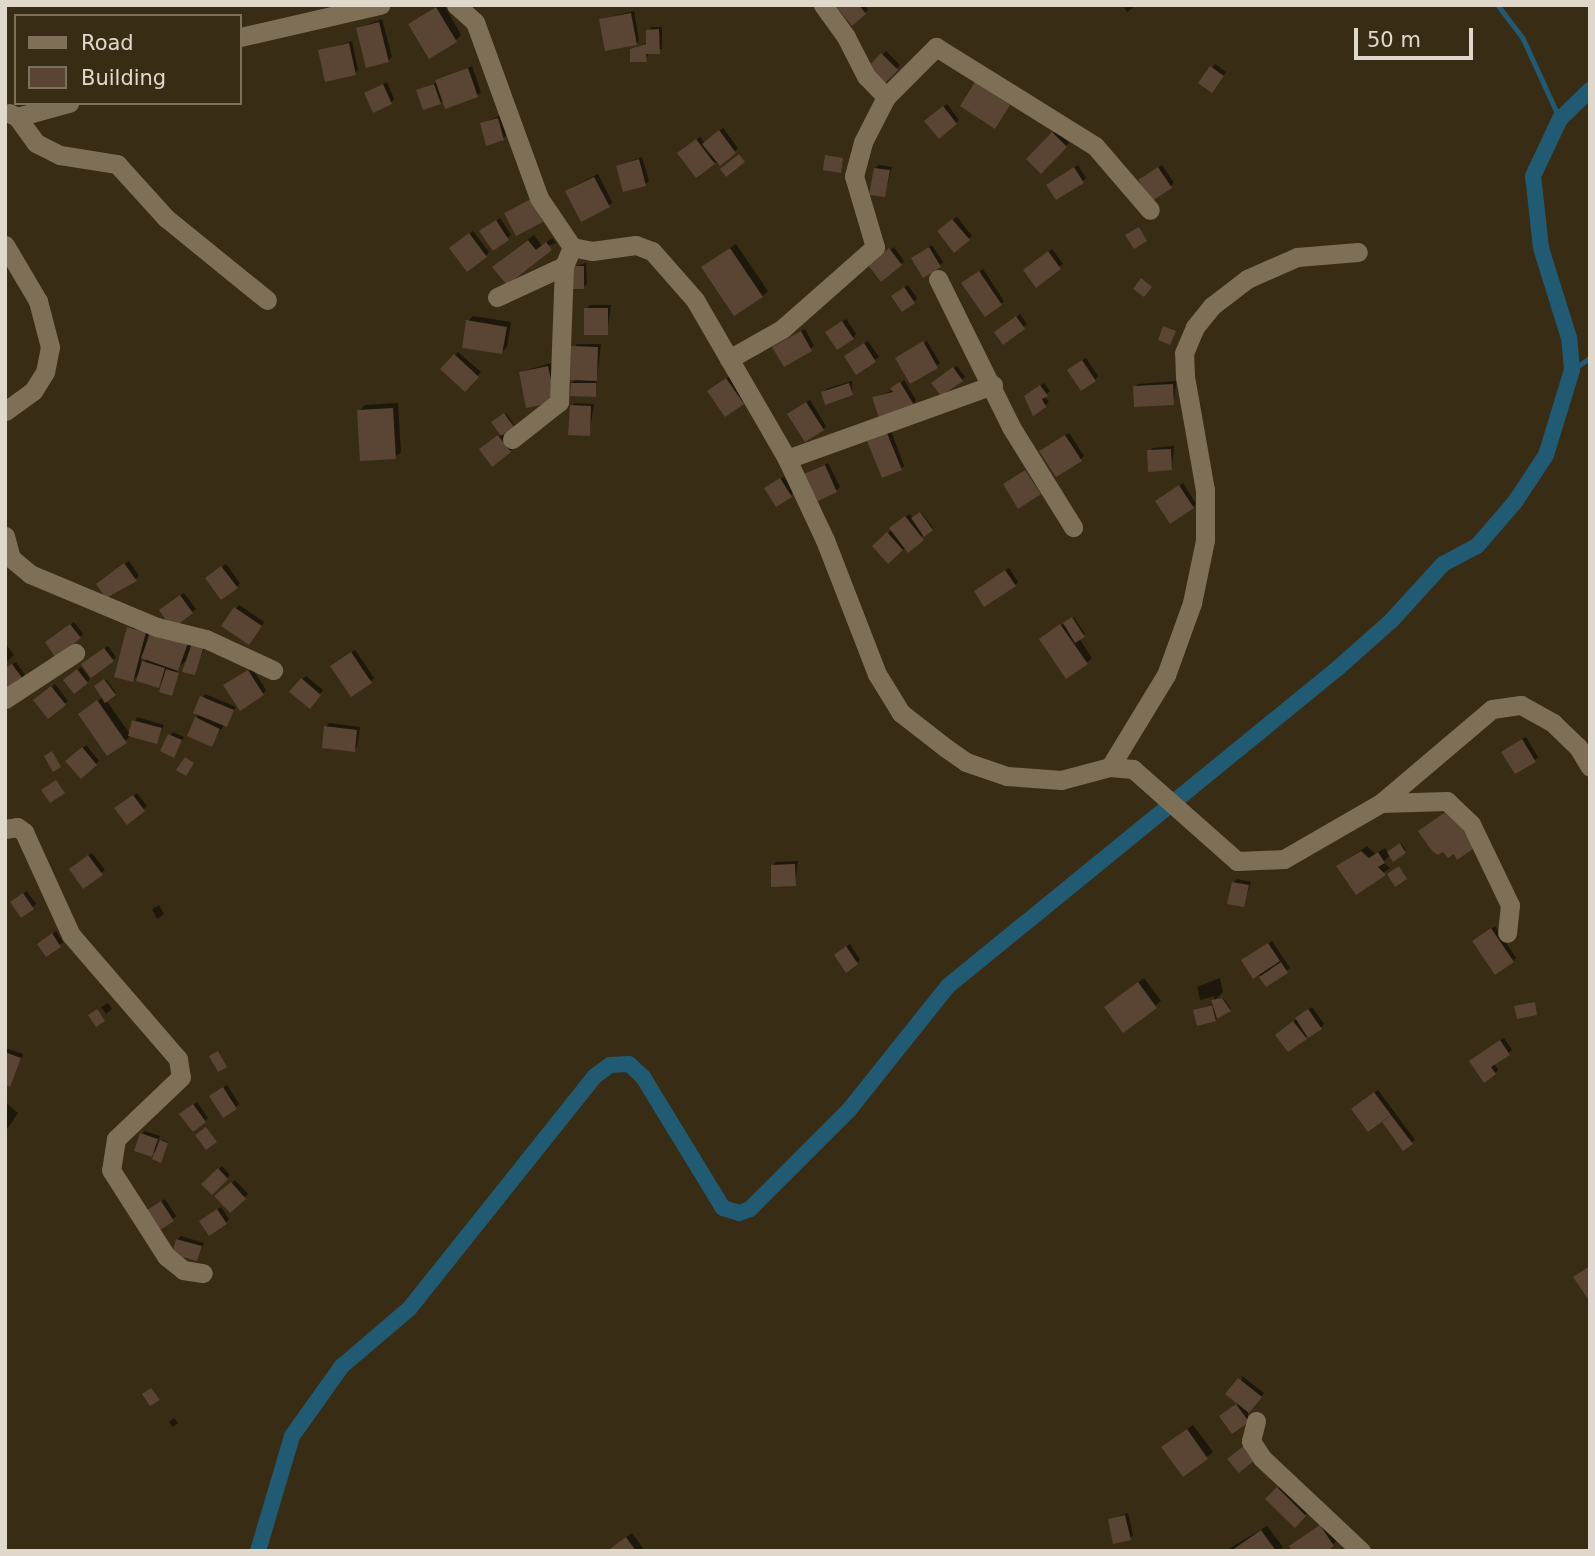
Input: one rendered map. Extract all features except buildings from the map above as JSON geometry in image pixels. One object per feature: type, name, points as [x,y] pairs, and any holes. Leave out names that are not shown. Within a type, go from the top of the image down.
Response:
[{"type":"street","points":[[242,37],[380,5]]},
{"type":"street","points":[[456,5],[475,13],[539,198],[572,247],[592,251],[636,246],[652,251],[695,300],[787,459],[825,540],[877,674],[901,713],[966,762],[1007,776],[1061,780],[1110,767],[1133,769],[1237,861],[1284,859],[1381,803],[1492,709],[1521,705],[1553,723],[1578,747],[1590,767]]},
{"type":"street","points":[[823,5],[846,37],[866,76],[886,97]]},
{"type":"street","points":[[729,359],[782,329],[874,247],[854,176],[863,142],[886,97],[936,47],[1095,146],[1150,210]]},
{"type":"street","points":[[11,114],[58,105]]},
{"type":"street","points":[[11,114],[36,143],[60,155],[117,164],[166,218],[267,300]]},
{"type":"street","points":[[5,245],[38,302],[50,347],[45,372],[33,391],[5,411]]},
{"type":"street","points":[[512,439],[559,402],[564,266],[572,247]]},
{"type":"street","points":[[1110,767],[1166,675],[1192,603],[1205,540],[1205,490],[1185,377],[1184,353],[1195,327],[1212,306],[1247,279],[1297,257],[1358,252]]},
{"type":"street","points":[[497,297],[564,266]]},
{"type":"street","points":[[938,279],[993,385],[1011,427],[1073,527]]},
{"type":"street","points":[[787,459],[993,385]]},
{"type":"street","points":[[5,536],[11,558],[30,574],[158,627],[206,639],[273,670]]},
{"type":"street","points":[[5,699],[75,653]]},
{"type":"street","points":[[1381,803],[1447,801],[1471,824],[1510,905],[1507,933]]},
{"type":"street","points":[[5,829],[17,827],[24,832],[71,935],[178,1059],[181,1077],[116,1139],[111,1170],[166,1256],[184,1270],[203,1273]]},
{"type":"street","points":[[1256,1421],[1251,1441],[1262,1458],[1361,1551]]},
{"type":"waterway","points":[[1498,5],[1523,38],[1560,119]]},
{"type":"waterway","points":[[258,1551],[292,1436],[342,1366],[409,1309],[595,1076],[610,1065],[629,1064],[643,1077],[723,1208],[739,1213],[750,1209],[849,1110],[948,986],[1338,668],[1391,621],[1443,564],[1477,546],[1515,502],[1546,455],[1572,370],[1569,338],[1541,248],[1533,176],[1560,119],[1590,90]]},
{"type":"waterway","points":[[1572,370],[1590,358]]}]
